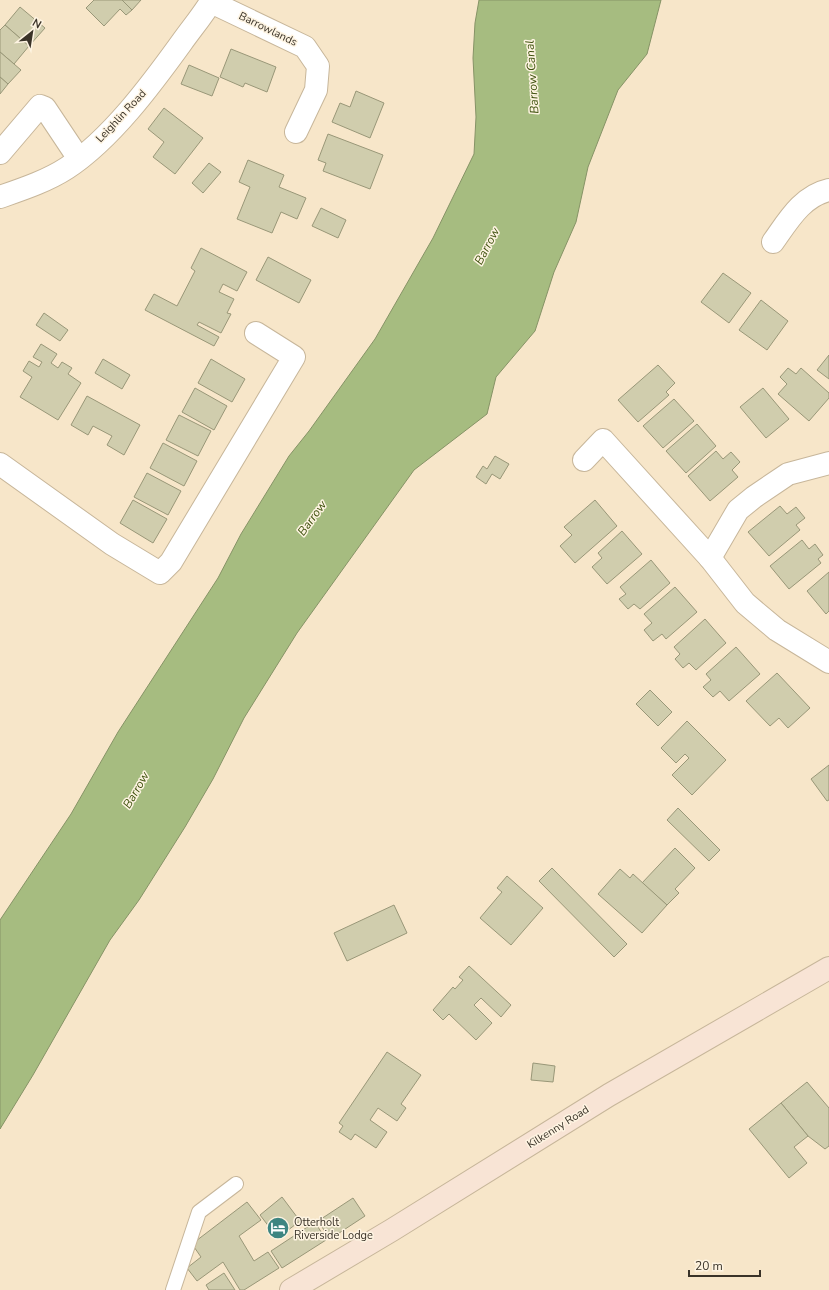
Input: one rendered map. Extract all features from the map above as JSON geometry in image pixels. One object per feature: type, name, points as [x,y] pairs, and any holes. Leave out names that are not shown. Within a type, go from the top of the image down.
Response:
[{"type":"main road","name":"Kilkenny Road","points":[[291,1290],[405,1222],[609,1095],[829,968]]},
{"type":"street","name":"Barrowlands","points":[[211,1],[305,47],[318,66],[316,90],[296,132]]},
{"type":"street","name":"Leighlin Road","points":[[0,197],[26,188],[67,168],[79,159],[126,114],[162,70],[211,1]]},
{"type":"street","points":[[0,153],[40,106],[45,108],[79,159]]},
{"type":"street","points":[[773,242],[798,207],[818,193],[829,190]]},
{"type":"street","points":[[0,464],[112,544],[160,573],[171,562],[294,357],[256,333]]},
{"type":"street","points":[[584,460],[603,440],[710,558],[745,603],[771,626],[829,662]]},
{"type":"street","points":[[710,558],[738,510],[754,497],[788,474],[829,463]]},
{"type":"lane","points":[[173,1290],[199,1212],[236,1184]]},
{"type":"water","points":[[479,0],[661,0],[647,54],[618,90],[588,167],[576,222],[554,272],[535,331],[496,377],[487,414],[414,470],[297,633],[244,718],[213,779],[185,827],[139,900],[110,940],[33,1075],[0,1129],[0,920],[71,814],[118,732],[218,578],[241,534],[289,456],[309,431],[375,339],[433,238],[474,154],[476,117],[473,58],[475,23]]},
{"type":"building","points":[[94,0],[122,0],[132,10],[126,15],[120,9],[104,26],[86,8]]},
{"type":"building","points":[[122,0],[141,0],[132,10]]},
{"type":"building","points":[[20,7],[45,28],[29,46],[5,25]]},
{"type":"building","points":[[5,25],[29,46],[14,64],[0,52],[0,30]]},
{"type":"building","points":[[231,49],[276,67],[267,92],[245,83],[243,87],[220,77]]},
{"type":"building","points":[[0,52],[21,70],[8,84],[0,77]]},
{"type":"building","points":[[189,65],[219,78],[212,96],[181,84]]},
{"type":"building","points":[[0,77],[8,84],[0,94]]},
{"type":"building","points":[[356,91],[384,103],[370,138],[332,122],[340,103],[350,107]]},
{"type":"building","points":[[164,108],[203,138],[175,174],[153,157],[164,142],[148,129]]},
{"type":"building","points":[[328,134],[383,155],[370,189],[323,171],[326,163],[318,160]]},
{"type":"building","points":[[248,160],[284,175],[279,187],[306,198],[297,219],[281,212],[272,233],[237,219],[250,187],[239,182]]},
{"type":"building","points":[[209,163],[221,172],[203,193],[192,183]]},
{"type":"building","points":[[321,208],[346,220],[338,238],[312,226]]},
{"type":"building","points":[[201,248],[247,272],[237,291],[223,284],[219,292],[234,299],[227,313],[231,314],[221,333],[199,322],[197,325],[219,337],[214,346],[145,310],[154,294],[177,306],[195,271],[191,268]]},
{"type":"building","points":[[268,257],[311,280],[299,303],[256,280]]},
{"type":"building","points":[[723,273],[751,293],[729,323],[701,302]]},
{"type":"building","points":[[761,300],[788,321],[767,350],[739,330]]},
{"type":"building","points":[[44,313],[68,330],[60,341],[36,325]]},
{"type":"building","points":[[41,344],[57,354],[51,363],[58,368],[62,362],[72,368],[68,374],[81,383],[58,420],[20,397],[32,377],[23,371],[29,361],[39,367],[42,362],[33,357]]},
{"type":"building","points":[[829,355],[829,379],[817,370]]},
{"type":"building","points":[[103,359],[130,375],[122,389],[95,373]]},
{"type":"building","points":[[211,359],[245,379],[232,402],[198,383]]},
{"type":"building","points":[[658,365],[675,383],[666,392],[669,395],[638,422],[618,400]]},
{"type":"building","points":[[788,368],[796,374],[801,368],[829,393],[829,398],[809,421],[778,394],[787,384],[780,377]]},
{"type":"building","points":[[195,388],[227,406],[214,430],[182,412]]},
{"type":"building","points":[[763,388],[789,419],[766,438],[740,407]]},
{"type":"building","points":[[87,396],[140,425],[124,455],[107,445],[112,436],[93,426],[88,435],[71,425]]},
{"type":"building","points":[[674,399],[694,421],[663,448],[643,426]]},
{"type":"building","points":[[179,415],[211,431],[198,456],[166,440]]},
{"type":"building","points":[[697,424],[716,446],[686,473],[666,451]]},
{"type":"building","points":[[163,443],[197,461],[184,486],[150,468]]},
{"type":"building","points":[[716,451],[723,459],[731,452],[740,462],[732,470],[738,477],[710,501],[688,476]]},
{"type":"building","points":[[495,456],[509,464],[500,479],[492,474],[486,484],[476,477],[483,466],[487,469]]},
{"type":"building","points":[[147,473],[181,491],[168,515],[134,497]]},
{"type":"building","points":[[133,500],[167,519],[153,543],[120,523]]},
{"type":"building","points":[[595,500],[617,526],[575,563],[560,546],[572,535],[564,527]]},
{"type":"building","points":[[780,506],[787,514],[796,507],[805,518],[796,525],[800,530],[769,556],[748,532]]},
{"type":"building","points":[[622,531],[642,554],[607,584],[592,567],[602,558],[598,553]]},
{"type":"building","points":[[802,540],[809,549],[815,544],[823,555],[818,559],[821,563],[789,589],[770,566]]},
{"type":"building","points":[[651,560],[670,583],[640,609],[634,604],[628,609],[619,599],[626,594],[620,587]]},
{"type":"building","points":[[829,572],[829,611],[826,614],[807,591]]},
{"type":"building","points":[[675,587],[697,612],[666,639],[662,634],[653,641],[644,630],[652,623],[644,614]]},
{"type":"building","points":[[705,619],[726,643],[696,670],[689,663],[683,668],[675,659],[680,654],[674,647]]},
{"type":"building","points":[[736,647],[760,674],[729,701],[720,691],[713,697],[703,687],[711,680],[706,674]]},
{"type":"building","points":[[777,673],[810,708],[788,728],[779,718],[770,726],[746,701]]},
{"type":"building","points":[[650,690],[672,712],[658,726],[636,704]]},
{"type":"building","points":[[687,721],[726,760],[692,795],[672,775],[689,758],[685,754],[676,763],[661,748]]},
{"type":"building","points":[[829,765],[829,800],[827,801],[811,779]]},
{"type":"building","points":[[678,808],[720,850],[709,861],[667,820]]},
{"type":"building","points":[[675,848],[695,868],[675,889],[679,893],[667,905],[642,883]]},
{"type":"building","points":[[552,868],[627,944],[614,957],[539,881]]},
{"type":"building","points":[[620,869],[630,878],[633,874],[667,905],[642,933],[598,894]]},
{"type":"building","points":[[507,876],[543,908],[511,945],[480,918],[502,892],[497,888]]},
{"type":"building","points":[[394,905],[407,933],[347,961],[334,933]]},
{"type":"building","points":[[469,966],[511,1005],[501,1017],[481,998],[474,1005],[492,1023],[476,1040],[449,1014],[443,1020],[433,1010],[453,987],[455,989],[463,980],[459,977]]},
{"type":"building","points":[[387,1052],[421,1075],[401,1104],[406,1108],[397,1121],[378,1108],[370,1120],[387,1132],[376,1148],[355,1134],[351,1140],[339,1132],[343,1126],[339,1123]]},
{"type":"building","points":[[533,1063],[555,1066],[553,1082],[531,1080]]},
{"type":"building","points":[[807,1082],[829,1108],[829,1146],[825,1149],[808,1136],[781,1103]]},
{"type":"building","points":[[781,1103],[808,1136],[794,1147],[807,1163],[789,1178],[749,1129]]},
{"type":"building","points":[[282,1197],[300,1221],[283,1234],[275,1224],[270,1228],[260,1215]]},
{"type":"building","points":[[353,1198],[365,1216],[330,1239],[318,1221]]},
{"type":"building","points":[[247,1202],[261,1220],[239,1236],[254,1261],[268,1252],[279,1268],[244,1290],[240,1290],[223,1262],[197,1281],[187,1268],[201,1257],[192,1244]]},
{"type":"building","points":[[315,1222],[326,1240],[282,1268],[271,1251]]},
{"type":"building","points":[[224,1273],[235,1290],[209,1290],[206,1285]]},
{"type":"place","name":"Otterholt Riverside Lodge","points":[[278,1228]]},
{"type":"water label","name":"Barrow Canal","points":[[532,77]]},
{"type":"water label","name":"Barrow","points":[[487,246]]},
{"type":"water label","name":"Barrow","points":[[312,518]]},
{"type":"water label","name":"Barrow","points":[[136,790]]}]
